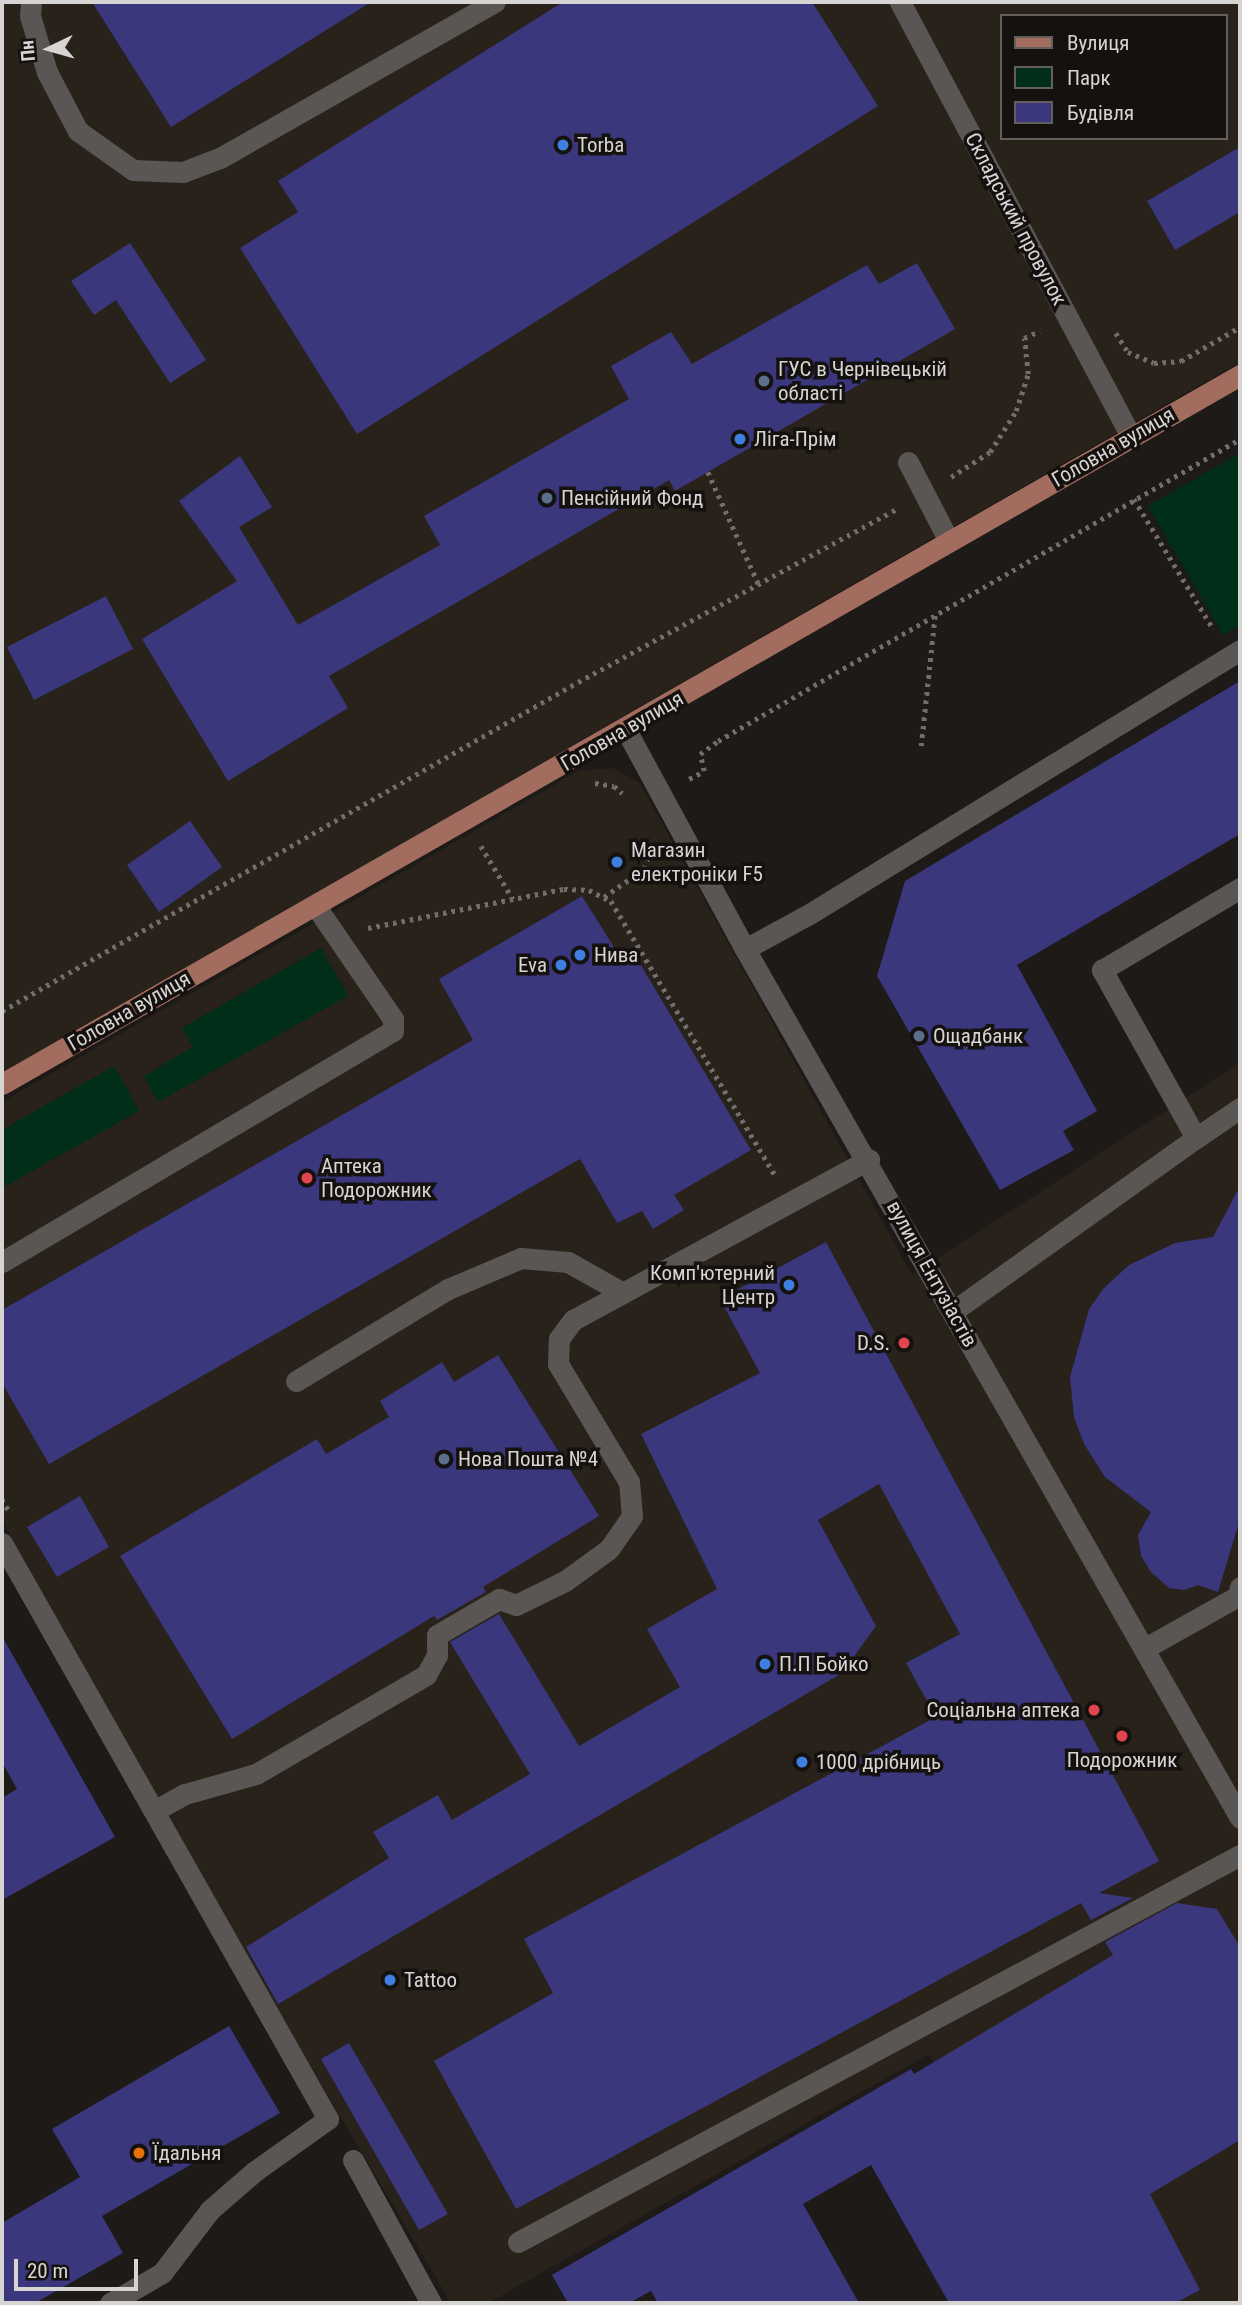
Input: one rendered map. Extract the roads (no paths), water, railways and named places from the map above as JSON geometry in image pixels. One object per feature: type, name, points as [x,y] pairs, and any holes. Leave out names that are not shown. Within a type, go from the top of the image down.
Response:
[{"type":"main road","name":"Головна вулиця","points":[[2,1084],[626,730],[1240,375]]},
{"type":"street","points":[[32,2],[30,16],[47,72],[78,131],[133,170],[183,172],[220,158],[495,2]]},
{"type":"street","name":"Складський провулок","points":[[900,2],[1131,436]]},
{"type":"street","points":[[908,462],[949,541]]},
{"type":"street","points":[[744,948],[811,914],[1235,653]]},
{"type":"street","name":"вулиця Ентузіастів","points":[[626,730],[744,948],[869,1159],[952,1312],[1147,1647],[1240,1818]]},
{"type":"street","points":[[1196,1138],[1102,970],[1240,888]]},
{"type":"street","points":[[2,1262],[384,1041],[393,1031],[393,1019],[329,930],[315,905]]},
{"type":"street","points":[[952,1312],[1240,1108]]},
{"type":"street","points":[[154,1811],[185,1794],[256,1774],[426,1675],[437,1655],[437,1635],[499,1599],[516,1605],[565,1581],[609,1549],[632,1516],[629,1482],[558,1364],[559,1339],[573,1320],[869,1159]]},
{"type":"street","points":[[296,1381],[448,1289],[521,1258],[568,1262],[623,1293]]},
{"type":"street","points":[[2,1543],[328,2119],[255,2171],[210,2210],[162,2273],[110,2303]]},
{"type":"street","points":[[1147,1647],[1238,1596],[1240,1587]]},
{"type":"street","points":[[518,2242],[1240,1855]]},
{"type":"street","points":[[353,2160],[431,2303]]},
{"type":"place","name":"Torba","points":[[563,145]]},
{"type":"place","name":"ГУС в Чернівецькій області","points":[[764,381]]},
{"type":"place","name":"Ліга-Прім","points":[[740,439]]},
{"type":"place","name":"Пенсійний Фонд","points":[[547,498]]},
{"type":"place","name":"Магазин електроніки F5","points":[[617,862]]},
{"type":"place","name":"Нива","points":[[580,955]]},
{"type":"place","name":"Eva","points":[[561,965]]},
{"type":"place","name":"Ощадбанк","points":[[919,1036]]},
{"type":"place","name":"Аптека Подорожник","points":[[307,1178]]},
{"type":"place","name":"Комп'ютерний Центр","points":[[789,1285]]},
{"type":"place","name":"D.S.","points":[[904,1343]]},
{"type":"place","name":"Нова Пошта №4","points":[[444,1459]]},
{"type":"place","name":"П.П Бойко","points":[[765,1664]]},
{"type":"place","name":"Соціальна аптека","points":[[1094,1710]]},
{"type":"place","name":"Подорожник","points":[[1122,1736]]},
{"type":"place","name":"1000 дрібниць","points":[[802,1762]]},
{"type":"place","name":"Tattoo","points":[[390,1980]]},
{"type":"place","name":"Їдальня","points":[[139,2153]]}]
